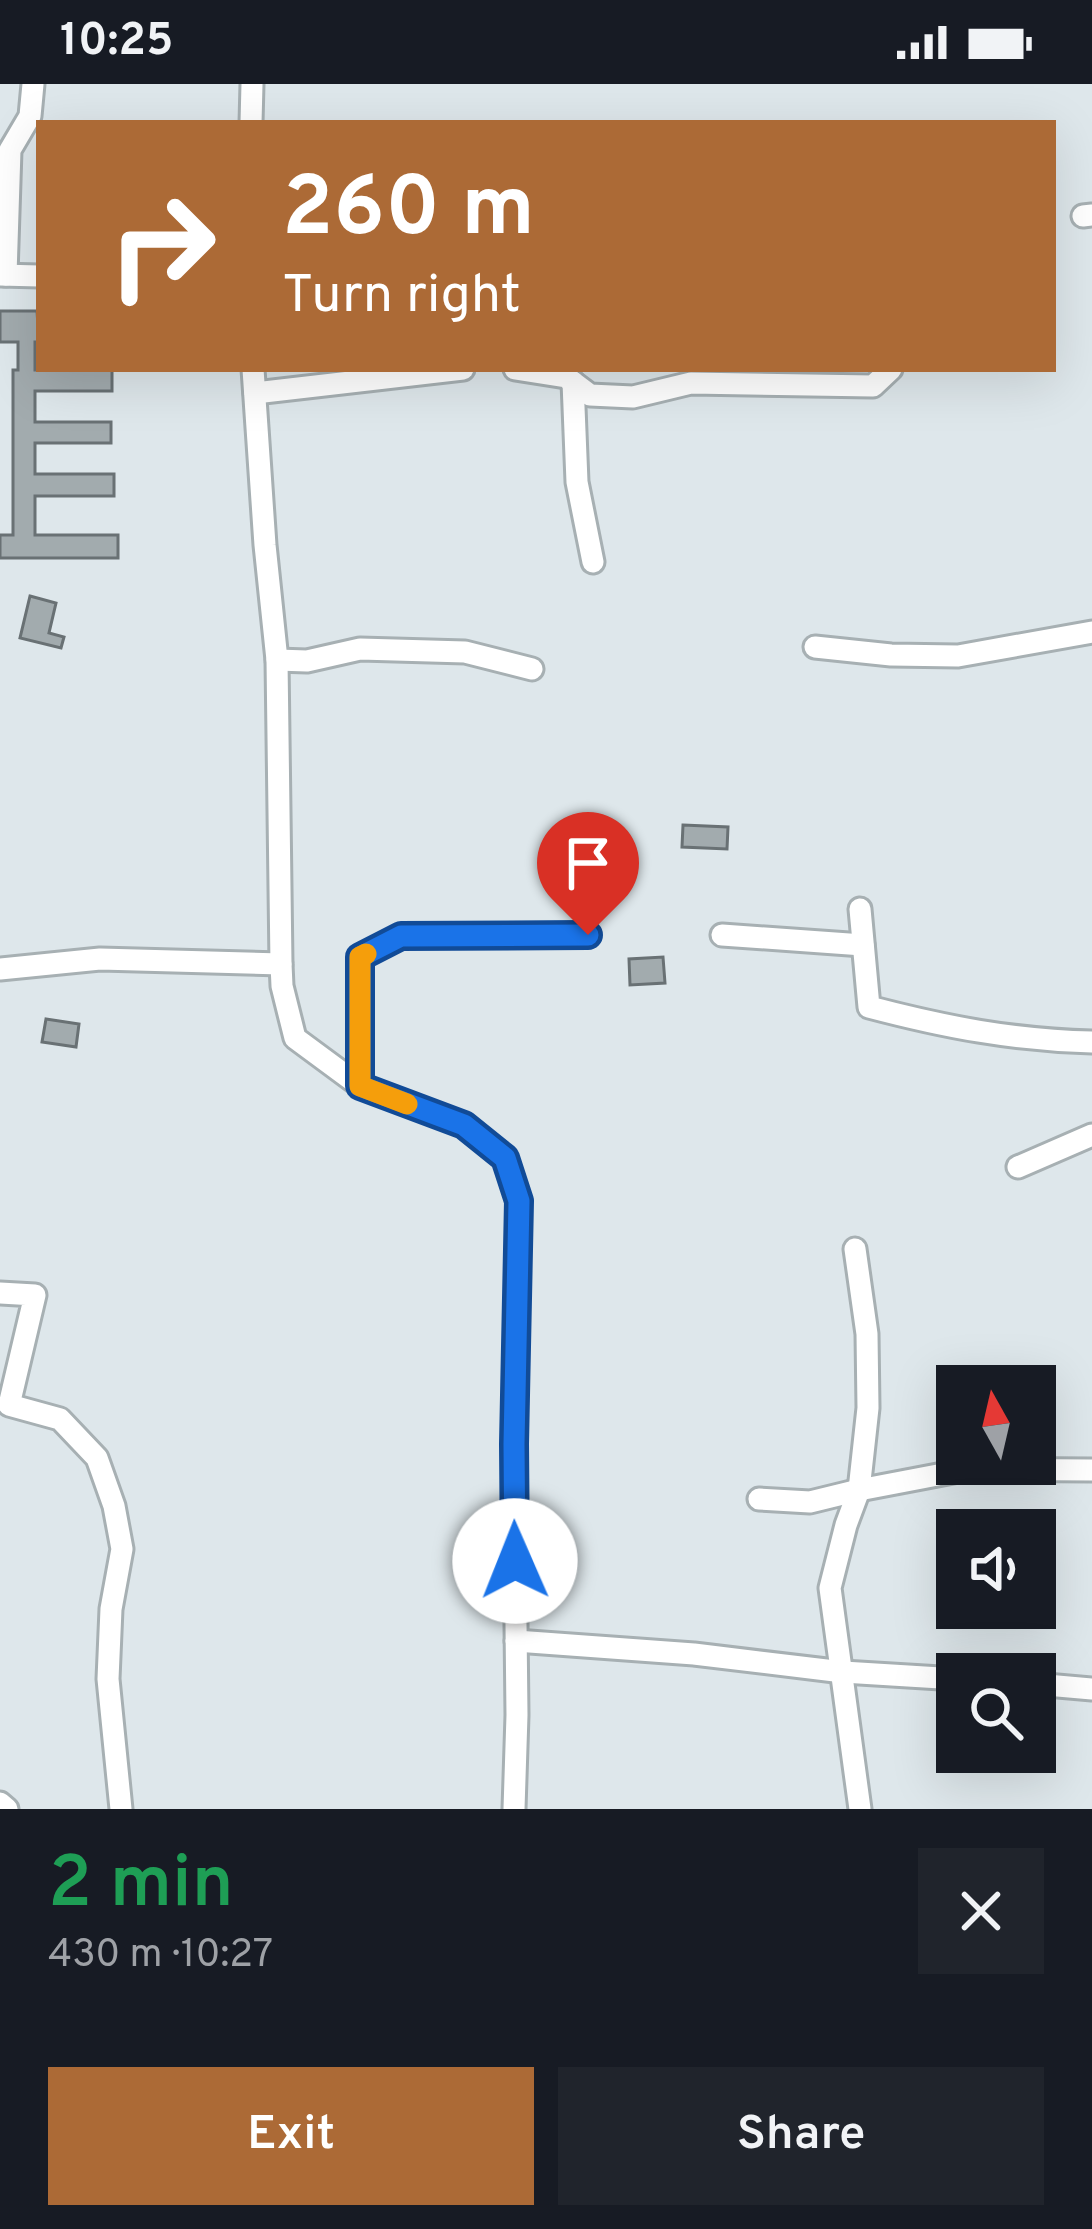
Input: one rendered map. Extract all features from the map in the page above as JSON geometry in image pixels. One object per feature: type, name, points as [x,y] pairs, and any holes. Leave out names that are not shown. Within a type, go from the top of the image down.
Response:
[{"type":"street","points":[[33,84],[30,116],[10,150],[3,275],[36,276]]},
{"type":"street","points":[[251,120],[252,84]]},
{"type":"street","points":[[253,372],[277,660],[282,986],[296,1038],[360,1086],[464,1125],[505,1158],[519,1201],[514,1809]]},
{"type":"street","points":[[255,393],[437,372]]},
{"type":"street","points":[[534,372],[566,377],[590,394],[633,397],[691,382],[873,386],[888,372]]},
{"type":"street","points":[[573,382],[577,482],[593,562]]},
{"type":"street","points":[[814,646],[891,655],[958,656],[1090,638]]},
{"type":"street","points":[[277,660],[307,661],[360,649],[465,652],[532,669]]},
{"type":"street","points":[[860,909],[868,1007],[943,1027],[1046,1041],[1092,1042]]},
{"type":"street","points":[[360,1086],[360,957],[401,936],[588,935]]},
{"type":"street","points":[[722,935],[863,945]]},
{"type":"street","points":[[0,969],[100,959],[281,964]]},
{"type":"street","points":[[1018,1167],[1092,1135]]},
{"type":"street","points":[[855,1250],[867,1334],[868,1408],[859,1490],[830,1588],[860,1809]]},
{"type":"street","points":[[0,1293],[34,1295],[9,1405],[60,1418],[97,1458],[114,1506],[122,1549],[110,1609],[108,1678],[121,1809]]},
{"type":"street","points":[[759,1498],[810,1502],[969,1469],[1092,1469]]},
{"type":"street","points":[[516,1641],[936,1678]]},
{"type":"street","points":[[1056,1686],[1092,1689]]},
{"type":"building","points":[[0,311],[36,311],[36,372],[112,372],[112,391],[35,391],[35,422],[111,422],[111,443],[35,443],[35,474],[114,474],[114,496],[35,496],[35,535],[118,535],[118,558],[0,558],[0,535],[13,535],[13,370],[18,370],[18,342],[0,342]]},
{"type":"building","points":[[30,596],[56,603],[49,633],[64,637],[61,648],[20,638]]},
{"type":"building","points":[[683,825],[728,827],[727,849],[682,847]]},
{"type":"building","points":[[663,957],[665,983],[630,985],[629,959]]},
{"type":"building","points":[[46,1019],[79,1024],[76,1047],[42,1042]]},
{"type":"slow traffic","points":[[366,954],[360,957],[360,1086],[407,1104]]},
{"type":"route","points":[[515,1561],[519,1201],[505,1158],[464,1125],[360,1086],[360,957],[401,936],[588,935]]}]
